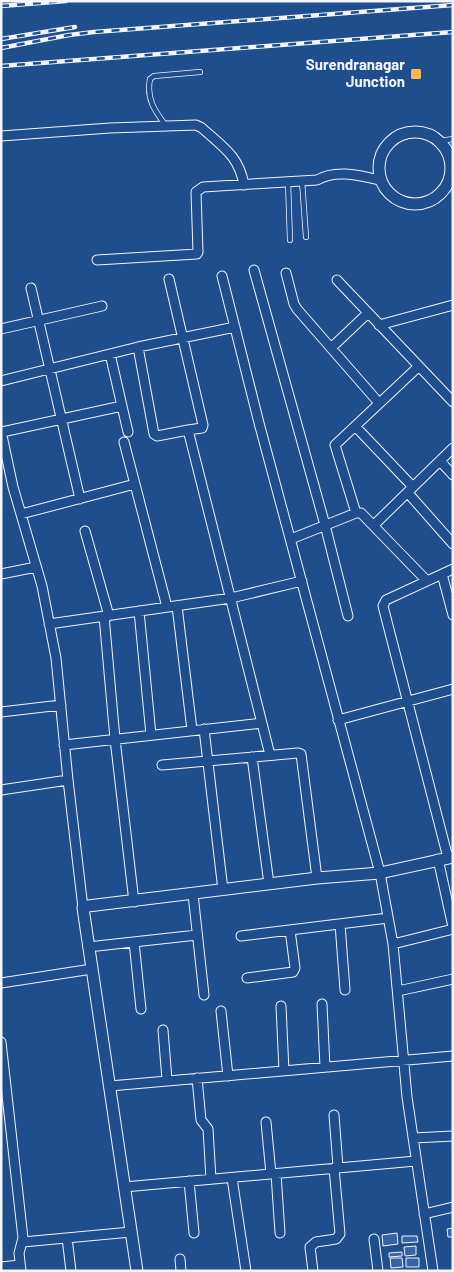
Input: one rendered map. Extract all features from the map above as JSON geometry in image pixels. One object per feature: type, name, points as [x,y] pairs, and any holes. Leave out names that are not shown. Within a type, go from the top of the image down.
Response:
[{"type":"street","points":[[1,136],[191,124],[202,128],[235,160],[241,170],[244,185]]},
{"type":"street","points":[[411,132],[431,136],[439,141],[447,152],[451,164],[449,189],[423,204],[410,204],[398,200],[387,192],[381,180],[379,167],[381,155],[388,144],[399,136],[411,132]]},
{"type":"street","points":[[97,260],[197,254],[198,190],[202,187],[317,180],[327,175],[339,173],[381,180]]},
{"type":"street","points":[[254,270],[325,525],[348,616]]},
{"type":"street","points":[[286,273],[294,304],[379,404]]},
{"type":"street","points":[[222,276],[259,423],[380,873],[394,944],[413,1138],[433,1271]]},
{"type":"street","points":[[138,347],[154,434],[157,436],[202,428],[170,279]]},
{"type":"street","points":[[337,280],[453,402]]},
{"type":"street","points":[[31,288],[80,499]]},
{"type":"street","points":[[379,325],[453,305]]},
{"type":"street","points":[[1,329],[102,306]]},
{"type":"street","points":[[331,348],[368,314]]},
{"type":"street","points":[[1,381],[138,347],[235,328]]},
{"type":"street","points":[[110,354],[128,432]]},
{"type":"street","points":[[356,513],[335,449],[336,442],[418,367]]},
{"type":"street","points":[[122,406],[1,432],[36,567],[56,658],[64,745],[88,947],[137,1271]]},
{"type":"street","points":[[355,426],[453,544]]},
{"type":"street","points":[[188,430],[270,755]]},
{"type":"street","points":[[124,442],[172,607],[192,730]]},
{"type":"street","points":[[374,525],[453,448]]},
{"type":"street","points":[[440,461],[453,475]]},
{"type":"street","points":[[21,514],[135,484]]},
{"type":"street","points":[[290,539],[356,513],[361,513],[426,581]]},
{"type":"street","points":[[85,531],[106,616],[115,739],[134,902]]},
{"type":"street","points":[[1,574],[36,567]]},
{"type":"street","points":[[394,944],[453,928],[446,858],[384,603],[453,569]]},
{"type":"street","points":[[442,574],[453,615]]},
{"type":"street","points":[[49,624],[231,598],[302,581]]},
{"type":"street","points":[[139,611],[151,735]]},
{"type":"street","points":[[338,720],[453,690]]},
{"type":"street","points":[[1,712],[60,705]]},
{"type":"street","points":[[64,745],[262,722]]},
{"type":"street","points":[[204,729],[223,890]]},
{"type":"street","points":[[162,765],[298,753],[302,757],[317,878]]},
{"type":"street","points":[[252,757],[269,884]]},
{"type":"street","points":[[1,790],[68,780]]},
{"type":"street","points":[[83,908],[317,878],[380,873],[446,858]]},
{"type":"street","points":[[193,894],[204,995]]},
{"type":"street","points":[[241,936],[388,918]]},
{"type":"street","points":[[340,924],[345,990]]},
{"type":"street","points":[[246,978],[293,972],[295,968],[290,930]]},
{"type":"street","points":[[88,947],[197,935]]},
{"type":"street","points":[[134,942],[141,1009]]},
{"type":"street","points":[[1,983],[92,969]]},
{"type":"street","points":[[398,991],[453,979]]},
{"type":"street","points":[[322,1004],[324,1067]]},
{"type":"street","points":[[281,1006],[284,1071]]},
{"type":"street","points":[[221,1011],[228,1076]]},
{"type":"street","points":[[163,1030],[167,1080]]},
{"type":"street","points":[[1,1042],[23,1242],[19,1253],[20,1268],[1,1267]]},
{"type":"street","points":[[110,1086],[453,1056]]},
{"type":"street","points":[[197,1078],[201,1120],[208,1130],[211,1179]]},
{"type":"street","points":[[313,1271],[310,1247],[316,1242],[336,1239],[340,1234],[334,1115]]},
{"type":"street","points":[[266,1122],[280,1233]]},
{"type":"street","points":[[413,1138],[453,1136]]},
{"type":"street","points":[[124,1187],[416,1161]]},
{"type":"street","points":[[232,1178],[246,1271]]},
{"type":"street","points":[[188,1182],[194,1233]]},
{"type":"street","points":[[424,1214],[453,1207]]},
{"type":"street","points":[[23,1242],[131,1232]]},
{"type":"street","points":[[67,1238],[71,1271]]},
{"type":"street","points":[[374,1239],[378,1271]]},
{"type":"street","points":[[180,1259],[181,1271]]},
{"type":"lane","points":[[166,126],[151,104],[149,94],[150,79],[159,76],[200,72]]},
{"type":"lane","points":[[439,141],[453,139]]},
{"type":"lane","points":[[302,181],[306,237]]},
{"type":"lane","points":[[288,182],[290,240]]},
{"type":"building","points":[[453,1228],[453,1237],[448,1237],[447,1229]]},
{"type":"building","points":[[397,1233],[398,1244],[383,1246],[382,1235]]},
{"type":"building","points":[[402,1236],[417,1236],[418,1242],[402,1243]]},
{"type":"building","points":[[416,1246],[416,1255],[405,1256],[404,1247]]},
{"type":"building","points":[[402,1252],[402,1256],[389,1257],[389,1253]]},
{"type":"building","points":[[390,1258],[402,1258],[403,1267],[391,1268]]},
{"type":"building","points":[[406,1258],[419,1258],[419,1267],[406,1267]]},
{"type":"railway","points":[[1,6],[66,1]]},
{"type":"railway","points":[[1,48],[94,32],[453,5]]},
{"type":"railway","points":[[1,39],[75,27]]},
{"type":"railway","points":[[1,66],[453,32]]},
{"type":"place","name":"Surendranagar Junction","points":[[416,74]]}]
